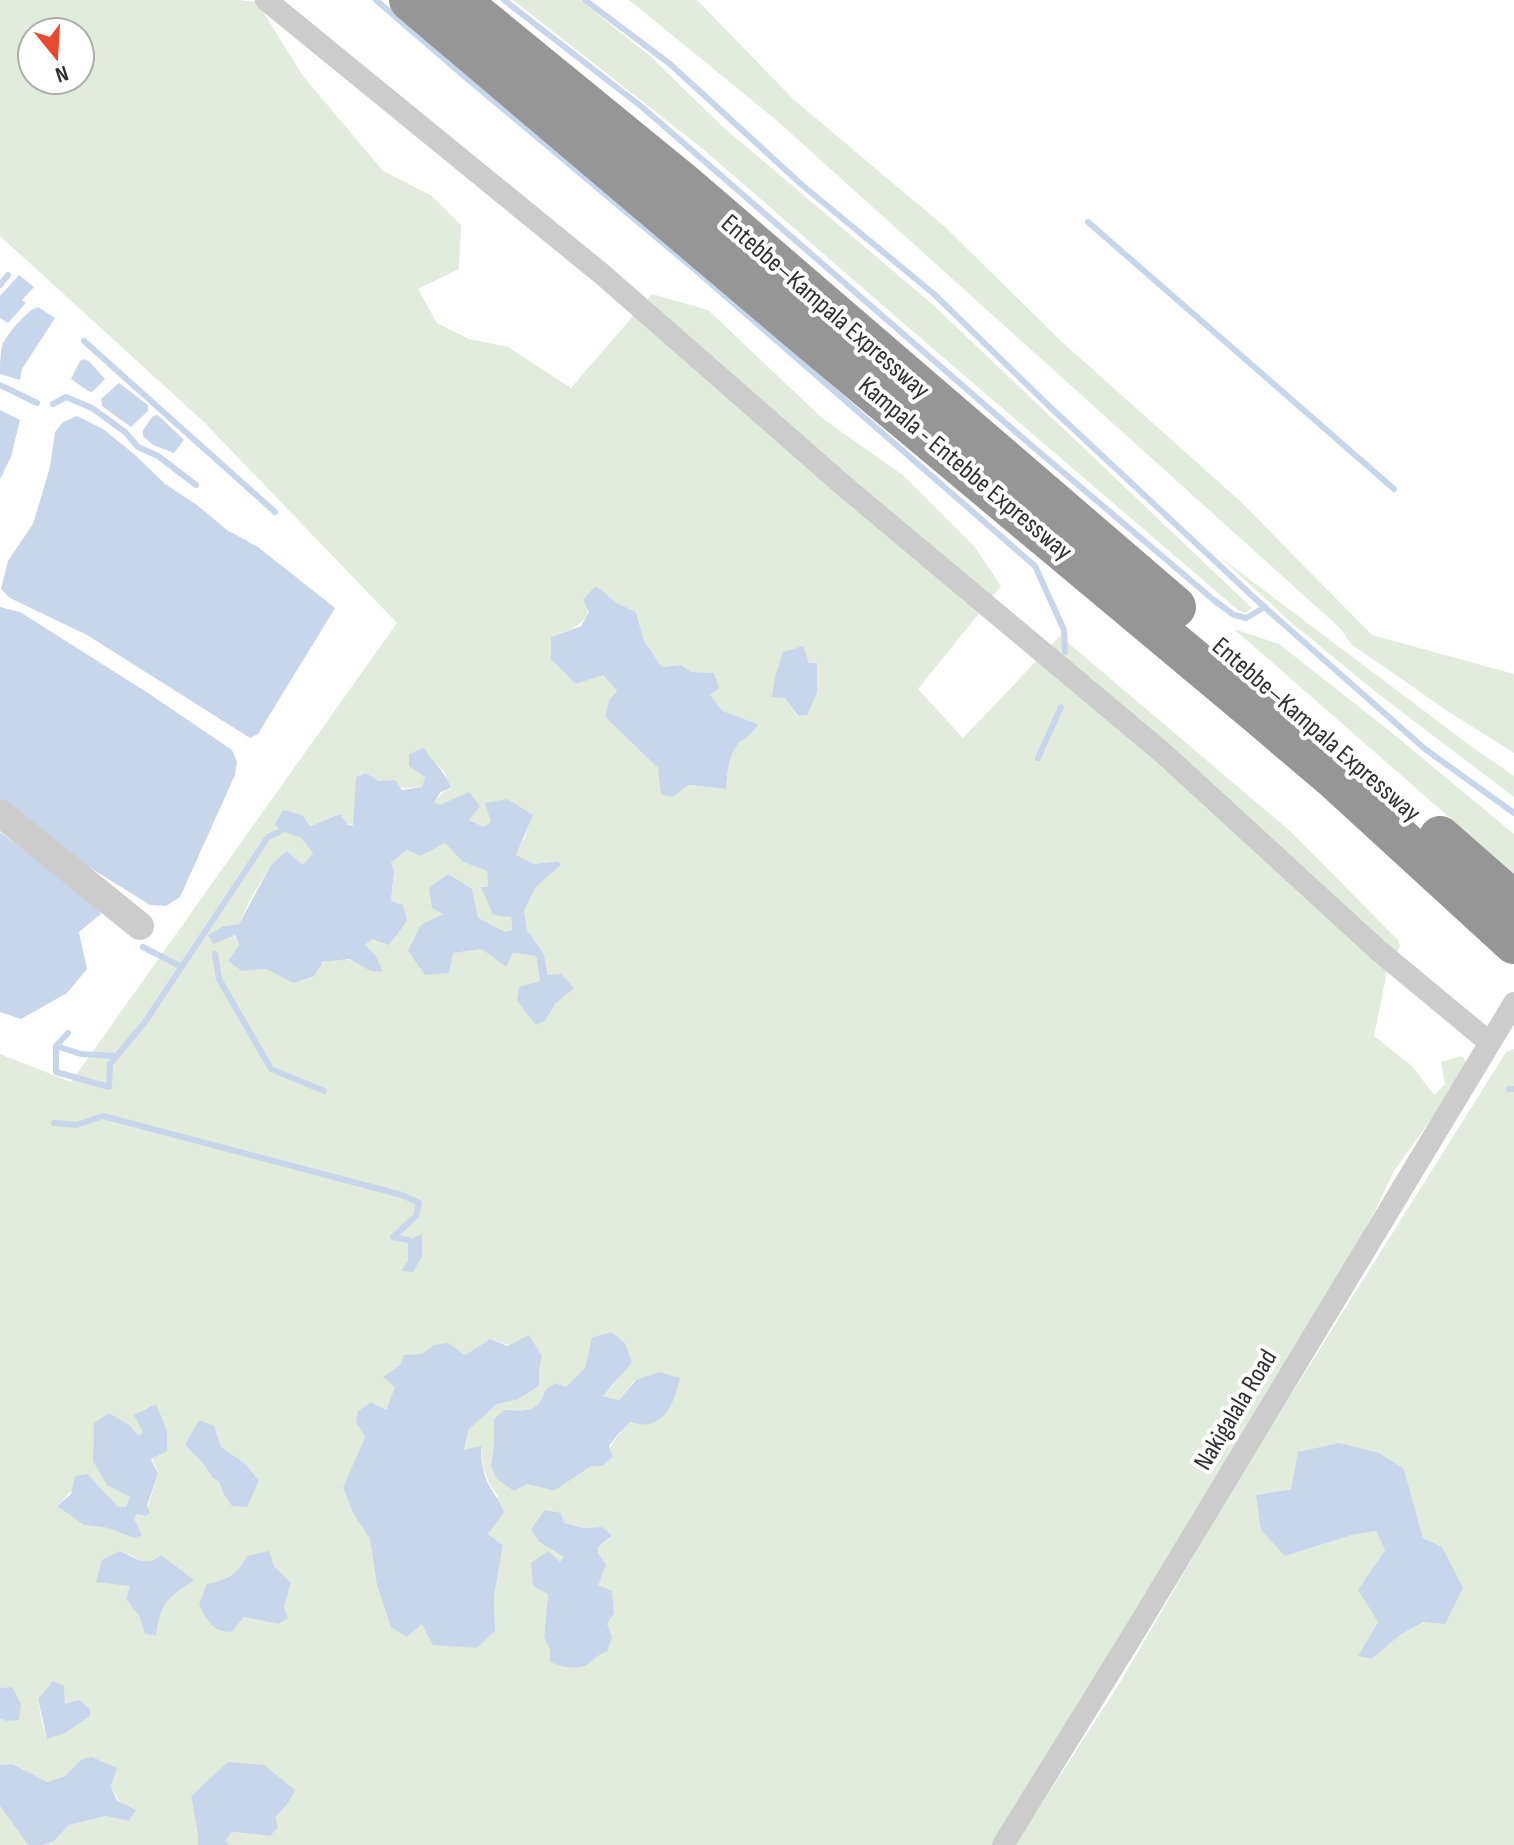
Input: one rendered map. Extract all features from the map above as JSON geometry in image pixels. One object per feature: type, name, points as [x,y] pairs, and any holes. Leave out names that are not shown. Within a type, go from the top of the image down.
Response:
[{"type":"highway","name":"Kampala - Entebbe Expressway","points":[[410,0],[1279,731],[1514,943]]},
{"type":"highway","name":"Entebbe–Kampala Expressway","points":[[458,0],[682,183],[1514,902]]},
{"type":"street","points":[[266,0],[603,275],[844,486],[1163,753],[1379,951],[1490,1043]]},
{"type":"street","points":[[0,813],[140,926]]},
{"type":"street","name":"Nakigalala Road","points":[[1003,1845],[1514,1003]]},
{"type":"green space","points":[[0,0],[257,2],[303,76],[383,171],[432,196],[461,225],[459,269],[418,289],[437,323],[469,339],[508,347],[571,388],[652,294],[708,310],[822,418],[904,476],[974,546],[1001,586],[918,689],[963,738],[1060,636],[1290,831],[1398,940],[1400,946],[1387,972],[1374,1036],[1412,1066],[1434,1095],[1445,1084],[1441,1062],[1462,1056],[1469,1066],[1394,1171],[1375,1211],[1319,1308],[994,1845],[229,1845],[226,1840],[232,1832],[270,1836],[278,1828],[276,1817],[288,1803],[242,1764],[228,1762],[191,1796],[198,1845],[41,1845],[53,1842],[69,1825],[106,1816],[129,1821],[111,1786],[82,1759],[65,1776],[46,1782],[12,1764],[0,1765],[0,1719],[7,1721],[12,1687],[0,1688],[0,1054],[71,1082],[397,623],[204,422],[0,236]],"holes":[[[596,586],[617,603],[636,612],[644,641],[662,667],[681,665],[691,672],[723,711],[758,724],[733,752],[726,789],[689,785],[673,797],[658,768],[605,717],[609,700],[617,691],[603,675],[551,637],[579,625],[587,615]],[[816,663],[817,693],[806,715],[797,716],[785,698],[809,664]],[[433,762],[444,771],[451,789],[433,802],[484,827],[491,822],[486,803],[529,824],[515,855],[534,864],[558,861],[561,865],[536,887],[524,911],[527,930],[544,954],[555,1004],[546,1020],[536,956],[482,949],[452,953],[449,973],[444,914],[472,889],[477,918],[505,932],[512,931],[511,917],[482,887],[488,887],[487,871],[463,862],[445,842],[420,856],[407,850],[391,863],[393,885],[388,907],[365,946],[376,956],[382,972],[344,959],[320,964],[293,983],[266,969],[242,971],[237,941],[224,926],[239,924],[271,865],[287,852],[303,866],[313,853],[301,838],[281,831],[310,826],[339,814],[346,823],[354,826],[356,777],[366,773],[392,786],[406,788],[422,787],[425,777],[410,766]],[[612,1332],[625,1343],[614,1384],[603,1396],[619,1400],[635,1380],[631,1422],[614,1442],[602,1466],[590,1467],[554,1491],[527,1484],[491,1466],[494,1419],[504,1410],[535,1407],[556,1383],[566,1387],[585,1368],[592,1337]],[[490,1339],[542,1356],[539,1386],[517,1400],[497,1404],[469,1429],[464,1451],[481,1447],[485,1473],[498,1496],[488,1534],[503,1545],[494,1597],[495,1631],[428,1632],[422,1623],[378,1585],[370,1539],[353,1513],[343,1487],[365,1437],[386,1410],[404,1355],[422,1354],[433,1345],[465,1355]],[[129,1425],[139,1437],[143,1432],[158,1474],[145,1516],[136,1514],[134,1519],[134,1538],[108,1528],[84,1525],[57,1506],[88,1474],[118,1507],[126,1507],[130,1497],[107,1484]],[[185,1445],[221,1447],[246,1464],[259,1481],[246,1507],[223,1493],[219,1482]],[[564,1523],[584,1528],[602,1527],[612,1537],[598,1547],[597,1585],[607,1624],[550,1650],[544,1637],[548,1594],[564,1557],[539,1542]],[[120,1551],[145,1562],[155,1561],[194,1580],[167,1602],[155,1636],[145,1634],[139,1616],[126,1599],[130,1586]],[[274,1566],[291,1583],[278,1624],[244,1617],[232,1632],[221,1580],[239,1571]],[[64,1686],[65,1704],[47,1739],[38,1699]]]},
{"type":"green space","points":[[513,0],[580,0],[650,56],[723,127],[931,303],[1252,608],[1245,613],[1238,610],[703,149]]},
{"type":"green space","points":[[629,0],[697,0],[794,100],[944,226],[1061,341],[1240,501],[1372,635],[1514,674],[1514,753],[1351,644],[1340,628],[775,119]]},
{"type":"green space","points":[[1220,557],[1514,776],[1514,797],[1294,625]]},
{"type":"green space","points":[[1234,629],[1279,644],[1514,834],[1514,874]]},
{"type":"green space","points":[[1514,1049],[1514,1845],[1015,1845],[1121,1681],[1242,1473],[1506,1052]],"holes":[[[1404,1469],[1423,1538],[1442,1548],[1425,1622],[1400,1635],[1372,1659],[1359,1655],[1378,1622],[1359,1590],[1385,1550],[1376,1531],[1352,1535],[1285,1556],[1256,1495]]]},
{"type":"green space","points":[[0,1806],[28,1845],[0,1845]]},
{"type":"water","points":[[19,275],[34,287],[22,300],[26,303],[8,323],[0,318],[0,296]]},
{"type":"water","points":[[38,307],[55,318],[22,369],[20,380],[0,374],[4,341],[23,318]]},
{"type":"water","points":[[84,359],[105,379],[92,392],[71,379]]},
{"type":"water","points":[[119,383],[148,405],[148,411],[131,427],[102,406],[101,399]]},
{"type":"water","points":[[0,410],[20,420],[11,457],[0,479]]},
{"type":"water","points":[[158,415],[184,440],[174,453],[153,445],[143,436],[143,430],[153,416]]},
{"type":"water","points":[[77,416],[103,429],[165,484],[227,530],[258,547],[335,608],[258,734],[250,738],[87,635],[10,598],[1,589],[8,561],[33,524],[50,467],[55,432],[63,422]]},
{"type":"water","points":[[596,586],[617,603],[636,612],[644,641],[662,667],[681,665],[691,672],[714,673],[719,688],[710,695],[723,711],[758,724],[733,752],[726,789],[689,785],[673,797],[661,794],[658,768],[605,717],[609,700],[617,691],[603,675],[575,684],[551,659],[551,637],[581,626],[589,612],[583,599]]},
{"type":"water","points":[[0,607],[20,612],[232,750],[237,762],[235,775],[180,897],[166,906],[150,905],[36,834],[0,803]]},
{"type":"water","points":[[803,646],[809,663],[817,663],[817,693],[807,715],[798,716],[785,698],[772,697],[783,652]]},
{"type":"water","points":[[424,748],[451,788],[441,792],[434,802],[440,805],[469,792],[480,806],[469,820],[484,827],[491,822],[485,803],[507,799],[533,815],[516,855],[534,864],[558,861],[561,865],[536,887],[524,911],[527,930],[544,954],[548,975],[561,974],[574,988],[555,1004],[546,1020],[536,1025],[517,1001],[519,987],[540,981],[536,956],[513,953],[506,967],[482,949],[453,953],[449,973],[425,975],[408,951],[421,925],[443,914],[432,908],[429,888],[448,874],[472,889],[478,918],[505,932],[512,930],[511,917],[493,915],[481,887],[488,887],[487,871],[463,862],[445,843],[420,856],[407,850],[391,863],[394,871],[391,901],[403,905],[407,921],[389,945],[372,939],[365,945],[376,956],[383,972],[371,971],[349,959],[323,962],[314,976],[293,983],[266,969],[242,971],[228,961],[239,945],[235,935],[213,944],[208,935],[224,926],[239,924],[271,865],[287,851],[303,865],[313,853],[301,838],[281,831],[275,824],[283,810],[302,815],[310,826],[340,814],[348,825],[353,826],[356,777],[366,773],[379,781],[395,780],[402,790],[422,787],[425,777],[409,766],[409,754]]},
{"type":"water","points":[[0,832],[96,903],[101,914],[79,932],[87,969],[67,993],[21,1019],[0,1012]]},
{"type":"water","points":[[422,1234],[422,1256],[413,1272],[401,1271],[408,1261],[408,1240]]},
{"type":"water","points":[[612,1332],[625,1343],[632,1362],[603,1396],[619,1400],[636,1380],[659,1372],[680,1378],[670,1406],[659,1420],[642,1424],[631,1422],[609,1446],[613,1457],[602,1466],[590,1467],[554,1491],[527,1484],[514,1491],[497,1479],[491,1466],[494,1419],[504,1410],[535,1407],[556,1383],[566,1387],[585,1368],[592,1337]]},
{"type":"water","points":[[529,1335],[542,1356],[539,1386],[517,1400],[497,1404],[469,1429],[464,1450],[481,1446],[486,1478],[504,1512],[488,1534],[503,1545],[494,1597],[495,1631],[477,1648],[433,1645],[422,1624],[407,1637],[391,1627],[377,1585],[370,1539],[353,1513],[343,1487],[365,1437],[356,1422],[358,1411],[371,1402],[386,1410],[395,1387],[383,1377],[400,1365],[404,1355],[422,1354],[433,1345],[448,1343],[465,1355],[490,1339],[508,1346]]},
{"type":"water","points":[[156,1404],[167,1431],[167,1451],[151,1459],[158,1474],[147,1506],[150,1513],[145,1516],[137,1514],[134,1519],[142,1535],[134,1538],[108,1528],[84,1525],[57,1506],[71,1494],[75,1476],[88,1474],[118,1507],[126,1507],[130,1497],[107,1485],[93,1461],[94,1423],[109,1413],[129,1425],[139,1436],[143,1432],[134,1415]]},
{"type":"water","points":[[199,1420],[214,1426],[221,1447],[246,1464],[259,1481],[247,1507],[232,1506],[219,1482],[185,1445]]},
{"type":"water","points":[[1339,1443],[1379,1453],[1404,1469],[1423,1538],[1442,1547],[1463,1588],[1445,1624],[1424,1622],[1400,1635],[1372,1659],[1358,1656],[1378,1622],[1358,1590],[1385,1550],[1376,1531],[1352,1535],[1285,1556],[1261,1530],[1256,1495],[1291,1489],[1298,1452]]},
{"type":"water","points":[[545,1510],[561,1513],[564,1523],[584,1528],[602,1527],[612,1536],[598,1547],[598,1553],[606,1565],[598,1585],[612,1591],[614,1613],[607,1624],[612,1637],[607,1652],[580,1667],[550,1662],[550,1650],[544,1637],[548,1594],[533,1586],[531,1563],[548,1551],[560,1562],[564,1557],[539,1542],[531,1529]]},
{"type":"water","points":[[120,1551],[146,1561],[161,1555],[194,1580],[167,1602],[156,1636],[145,1634],[139,1616],[126,1599],[130,1586],[96,1582],[102,1560]]},
{"type":"water","points":[[269,1551],[274,1566],[291,1583],[284,1607],[288,1618],[278,1624],[244,1617],[232,1632],[215,1628],[199,1604],[207,1584],[231,1575],[247,1556]]},
{"type":"water","points":[[53,1681],[64,1686],[65,1704],[79,1700],[90,1709],[90,1716],[65,1733],[47,1739],[38,1699]]},
{"type":"water","points":[[12,1687],[21,1704],[19,1720],[7,1721],[0,1719],[0,1688]]},
{"type":"water","points":[[92,1757],[117,1768],[111,1786],[117,1801],[136,1810],[129,1821],[106,1816],[69,1825],[53,1842],[28,1845],[0,1806],[0,1765],[12,1764],[47,1782],[65,1776],[82,1759]]},
{"type":"water","points":[[228,1762],[264,1765],[295,1790],[276,1817],[278,1828],[270,1836],[232,1832],[226,1840],[229,1845],[198,1845],[191,1796]]},
{"type":"waterway","points":[[376,0],[700,274],[1035,566],[1064,630],[1065,652]]},
{"type":"waterway","points":[[504,0],[642,107],[1215,601],[1234,615],[1246,618],[1265,607]]},
{"type":"waterway","points":[[585,0],[670,64],[802,185],[934,294],[1262,605],[1425,749],[1514,813]]},
{"type":"waterway","points":[[1088,222],[1394,489]]},
{"type":"waterway","points":[[0,285],[8,275]]},
{"type":"waterway","points":[[84,341],[275,512]]},
{"type":"waterway","points":[[0,385],[37,403]]},
{"type":"waterway","points":[[53,404],[66,397],[92,408],[125,432],[138,447],[158,456],[196,485]]},
{"type":"waterway","points":[[1038,758],[1061,707]]},
{"type":"waterway","points":[[56,1046],[56,1072],[109,1087],[110,1064],[145,1022],[268,837],[281,831]]},
{"type":"waterway","points":[[143,947],[182,967]]},
{"type":"waterway","points":[[215,954],[219,979],[271,1069],[324,1091]]},
{"type":"waterway","points":[[68,1033],[56,1046],[81,1054],[116,1056]]},
{"type":"waterway","points":[[1509,1089],[1514,1089]]},
{"type":"waterway","points":[[54,1123],[76,1125],[103,1116],[402,1195],[419,1203],[416,1216],[393,1237],[408,1240]]}]
